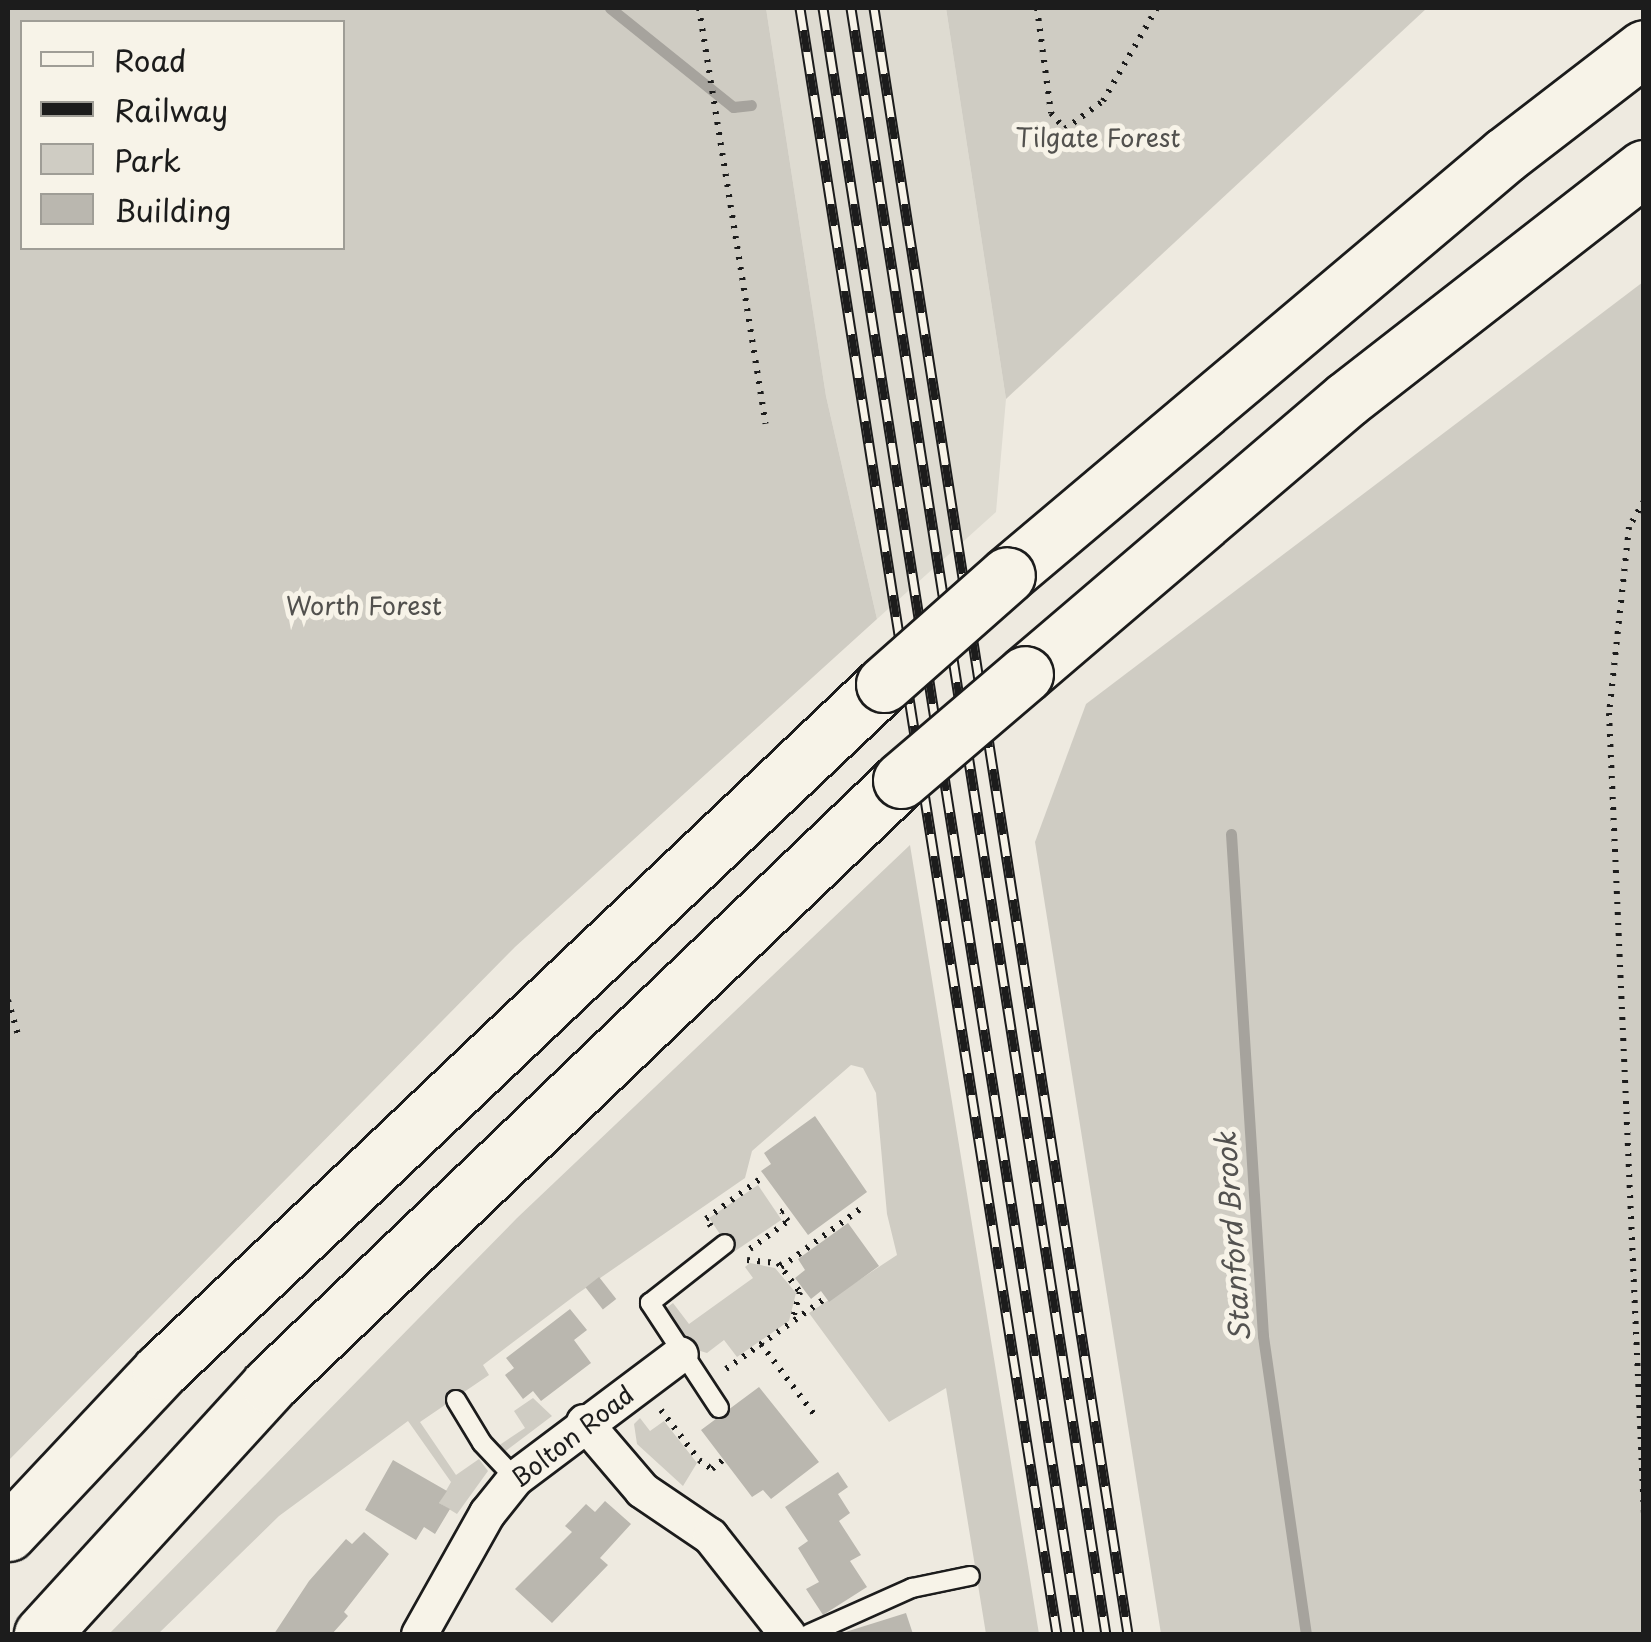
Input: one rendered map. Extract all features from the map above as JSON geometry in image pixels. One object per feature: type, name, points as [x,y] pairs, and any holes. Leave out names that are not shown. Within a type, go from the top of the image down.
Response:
[{"type":"highway","points":[[8,1534],[160,1371],[884,684],[1007,575],[1504,155],[1644,48]]},
{"type":"highway","points":[[42,1634],[269,1385],[901,780],[1347,399],[1644,168]]},
{"type":"street","name":"Bolton Road","points":[[418,1634],[486,1513],[515,1478],[584,1422],[680,1354]]},
{"type":"street","points":[[584,1422],[642,1490],[710,1536],[786,1634]]},
{"type":"lane","points":[[720,1408],[653,1316],[652,1297],[725,1244]]},
{"type":"lane","points":[[456,1400],[482,1444],[515,1478]]},
{"type":"lane","points":[[809,1634],[912,1588],[970,1576]]},
{"type":"path","points":[[698,8],[766,424]]},
{"type":"path","points":[[1038,8],[1051,113],[1065,129],[1103,101],[1157,8]]},
{"type":"path","points":[[1644,501],[1630,527],[1609,713],[1644,1514]]},
{"type":"path","points":[[8,1000],[18,1034]]},
{"type":"path","points":[[725,1244],[706,1219],[764,1176]]},
{"type":"path","points":[[781,1267],[862,1207]]},
{"type":"path","points":[[788,1208],[781,1212],[788,1221],[736,1259],[781,1267],[800,1292],[792,1322]]},
{"type":"path","points":[[703,1386],[822,1300]]},
{"type":"path","points":[[761,1344],[814,1414]]},
{"type":"path","points":[[640,1383],[699,1460],[712,1469],[724,1459]]},
{"type":"path","points":[[1638,1417],[1644,1395]]},
{"type":"shaded area","points":[[766,8],[946,8],[1006,399],[996,512],[877,619],[826,396]]},
{"type":"green space","name":"Worth Forest","points":[[8,8],[766,8],[826,396],[877,619],[515,947],[8,1461]]},
{"type":"green space","name":"Tilgate Forest","points":[[946,8],[1427,8],[1006,399]]},
{"type":"green space","points":[[1643,282],[1643,1634],[1161,1634],[1035,842],[1086,704]]},
{"type":"green space","points":[[910,845],[1039,1634],[986,1634],[946,1388],[889,1422],[809,1313],[897,1255],[887,1214],[876,1093],[863,1068],[851,1065],[752,1151],[745,1178],[577,1294],[483,1365],[489,1375],[420,1422],[456,1475],[479,1459],[488,1471],[457,1514],[439,1503],[451,1482],[408,1421],[279,1516],[158,1634],[109,1634],[517,1218]]},
{"type":"green space","points":[[758,1185],[781,1220],[733,1253],[709,1218]]},
{"type":"green space","points":[[750,1263],[775,1268],[796,1293],[789,1321],[737,1357],[724,1340],[707,1353],[694,1349],[665,1309],[673,1303],[689,1324],[753,1278],[745,1267]]},
{"type":"green space","points":[[533,1398],[552,1416],[503,1453],[498,1446],[525,1428],[514,1411]]},
{"type":"green space","points":[[640,1418],[650,1431],[664,1421],[697,1463],[683,1486],[637,1444],[634,1424]]},
{"type":"building","points":[[815,1116],[867,1192],[808,1235],[761,1171],[771,1164],[764,1153]]},
{"type":"building","points":[[848,1223],[879,1266],[829,1302],[821,1291],[811,1299],[795,1278],[805,1270],[798,1259]]},
{"type":"building","points":[[599,1277],[616,1299],[603,1310],[586,1287]]},
{"type":"building","points":[[570,1309],[587,1330],[574,1340],[591,1363],[541,1401],[533,1391],[523,1399],[505,1375],[514,1368],[506,1358]]},
{"type":"building","points":[[759,1387],[819,1462],[771,1499],[763,1490],[752,1497],[701,1430]]},
{"type":"building","points":[[393,1460],[447,1491],[439,1503],[450,1509],[435,1534],[424,1527],[416,1540],[365,1510]]},
{"type":"building","points":[[838,1472],[848,1487],[838,1494],[850,1513],[839,1521],[861,1555],[850,1561],[867,1587],[823,1615],[806,1589],[819,1582],[798,1548],[808,1541],[785,1507]]},
{"type":"building","points":[[605,1501],[631,1524],[600,1558],[608,1565],[552,1623],[515,1589],[572,1532],[565,1526],[586,1504],[595,1512]]},
{"type":"building","points":[[364,1532],[389,1554],[344,1612],[348,1616],[332,1634],[274,1634],[309,1581],[346,1539],[352,1544]]},
{"type":"building","points":[[906,1613],[913,1634],[839,1634]]},
{"type":"waterway","points":[[610,8],[733,107],[751,105]]},
{"type":"waterway","name":"Stanford Brook","points":[[1231,834],[1263,1336],[1306,1634]]},
{"type":"railway","points":[[800,8],[1057,1634]]},
{"type":"railway","points":[[823,8],[1079,1634]]},
{"type":"railway","points":[[851,8],[1106,1634]]},
{"type":"railway","points":[[874,8],[1128,1634]]}]
